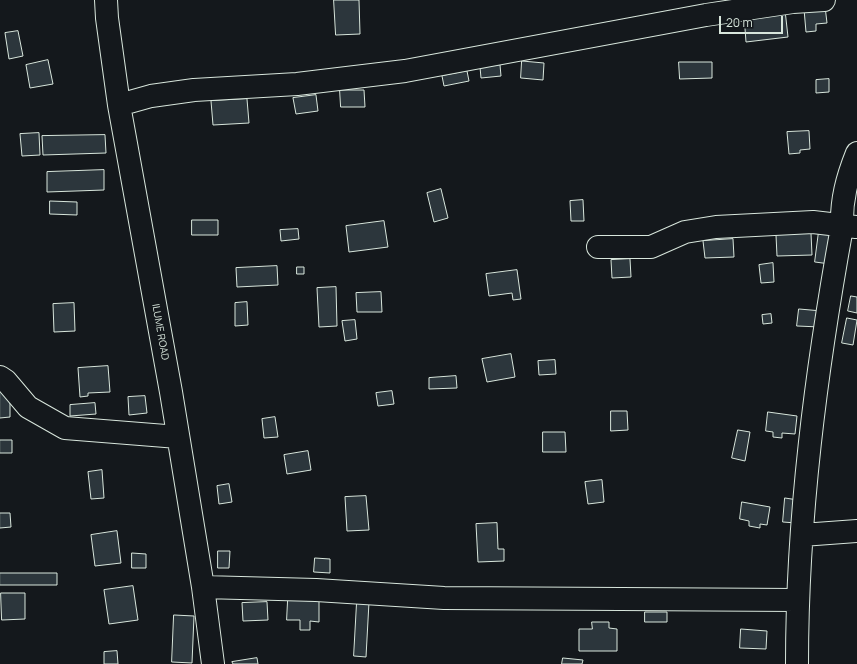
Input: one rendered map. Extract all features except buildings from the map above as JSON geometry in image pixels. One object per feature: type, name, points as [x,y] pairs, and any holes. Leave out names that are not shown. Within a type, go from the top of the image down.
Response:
[{"type":"street","name":"ILUME ROAD","points":[[106,0],[107,18],[119,104],[178,437],[203,587],[213,664]]},
{"type":"street","points":[[119,104],[151,96],[194,90],[297,84],[405,71],[706,15],[793,2],[824,0]]},
{"type":"street","points":[[797,664],[797,600],[808,457],[823,331],[850,227],[842,211],[847,178],[857,154]]},
{"type":"street","points":[[598,247],[651,247],[685,232],[716,227],[813,222],[850,227]]},
{"type":"street","points":[[0,377],[6,381],[28,407],[65,428],[178,437]]},
{"type":"street","points":[[802,535],[857,531]]},
{"type":"street","points":[[203,587],[316,590],[444,598],[797,600]]}]
